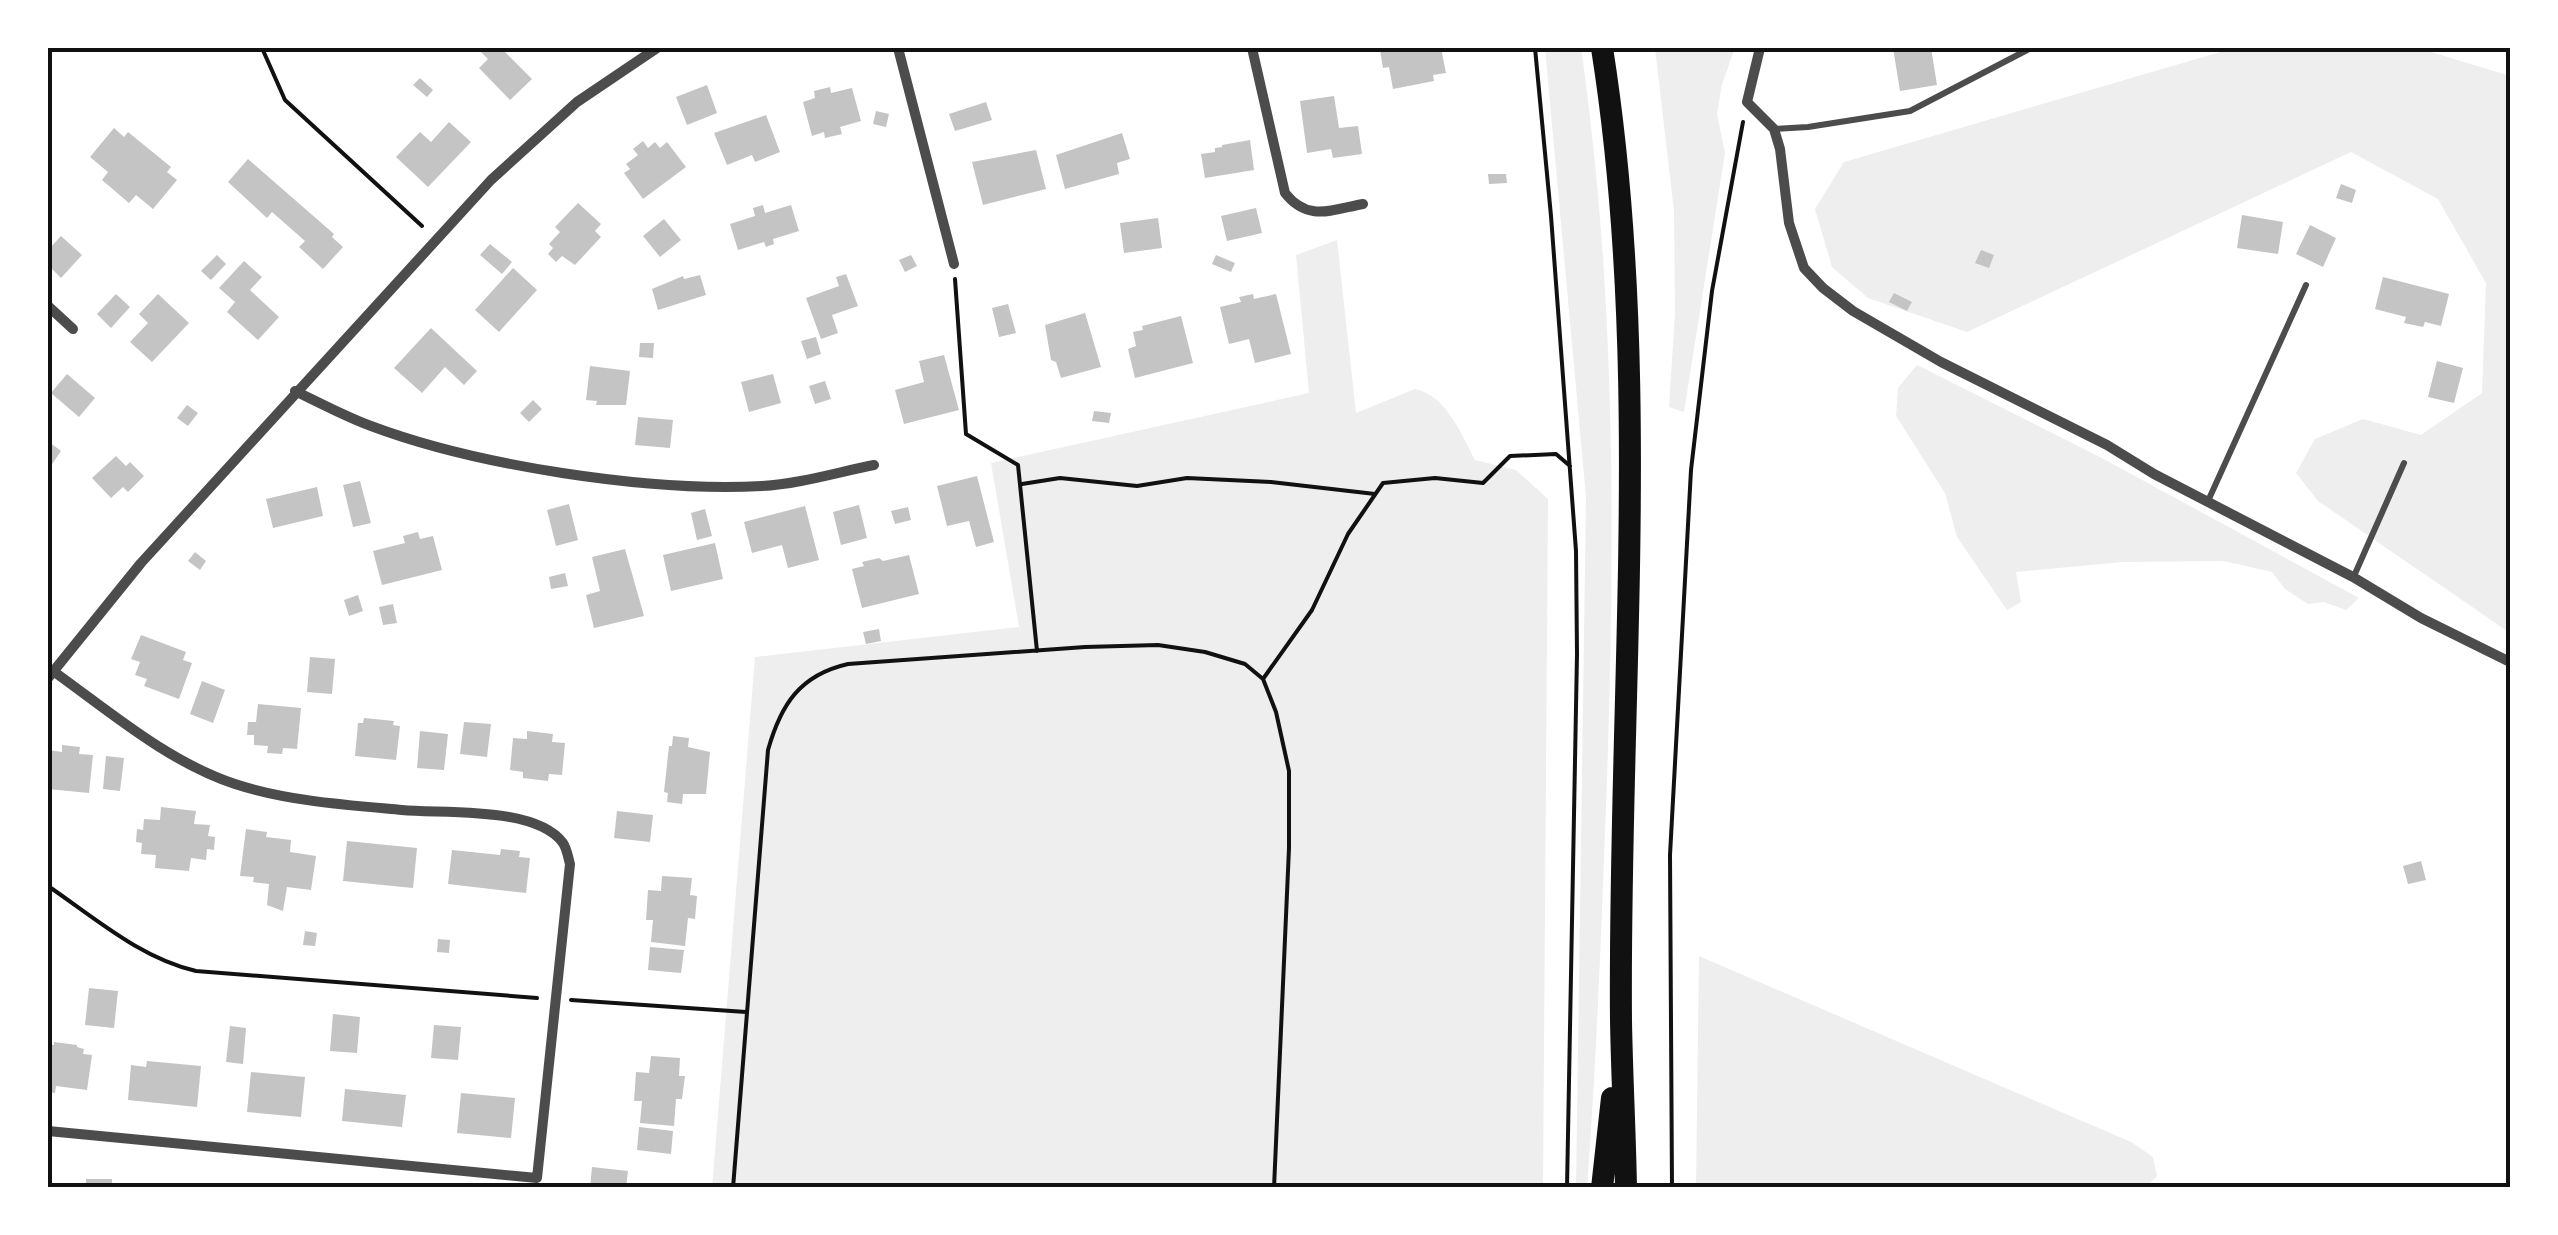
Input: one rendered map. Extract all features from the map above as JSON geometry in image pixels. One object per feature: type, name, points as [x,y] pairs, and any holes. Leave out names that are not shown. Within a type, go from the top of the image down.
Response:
[{"type":"highway","points":[[1602,48],[1619,187],[1629,390],[1632,538],[1621,1020],[1626,1188]]},
{"type":"highway","points":[[1602,1188],[1621,1020]]},
{"type":"street","points":[[48,1131],[537,1183],[570,864],[565,845],[550,830],[526,819],[402,810],[266,793],[231,783],[141,734],[50,674],[141,563],[491,180],[577,102],[657,48]]},
{"type":"street","points":[[898,48],[954,264]]},
{"type":"street","points":[[1252,48],[1285,194],[1297,208],[1314,212],[1364,204]]},
{"type":"street","points":[[1760,48],[1747,102],[1774,129],[1780,148],[1788,223],[1804,268],[1823,288],[1854,311],[1941,362],[2092,437],[2353,577],[2420,618],[2510,662]]},
{"type":"street","points":[[48,306],[73,329]]},
{"type":"street","points":[[295,391],[371,426],[442,446],[567,472],[654,484],[764,486],[874,465]]},
{"type":"lane","points":[[1774,129],[1910,110],[2031,48]]},
{"type":"lane","points":[[2208,501],[2306,285]]},
{"type":"lane","points":[[2353,577],[2404,463]]},
{"type":"path","points":[[262,48],[284,100],[437,240]]},
{"type":"path","points":[[1535,48],[1576,551],[1566,1188]]},
{"type":"path","points":[[1672,1188],[1670,855],[1692,470],[1712,291],[1747,102]]},
{"type":"path","points":[[954,264],[966,434],[1018,465],[1037,651]]},
{"type":"path","points":[[1263,679],[1312,610],[1348,534],[1382,483],[1435,478],[1482,483],[1510,456],[1556,454],[1570,466]]},
{"type":"path","points":[[1020,484],[1060,478],[1137,486],[1187,478],[1271,482],[1375,494]]},
{"type":"path","points":[[733,1188],[768,750],[775,725],[804,684],[821,670],[848,664],[1158,646],[1244,664],[1263,679],[1276,712],[1289,770],[1274,1188]]},
{"type":"path","points":[[48,886],[142,952],[167,964],[196,971],[746,1012]]},
{"type":"shaded area","points":[[1545,48],[1581,48],[1607,322],[1612,505],[1607,780],[1587,1188],[1576,1187],[1586,497]]},
{"type":"shaded area","points":[[1655,48],[1735,48],[1722,84],[1717,114],[1725,153],[1684,412],[1669,407],[1675,313],[1674,211]]},
{"type":"shaded area","points":[[2234,48],[2418,48],[2510,76],[2510,633],[2318,501],[2296,473],[2315,439],[2363,419],[2421,435],[2482,393],[2486,283],[2438,199],[2351,152],[1967,332],[1868,298],[1832,267],[1815,209],[1844,162]]},
{"type":"shaded area","points":[[1337,240],[1356,413],[1415,389],[1426,393],[1452,417],[1475,460],[1516,470],[1548,499],[1543,1187],[712,1188],[755,657],[1019,627],[991,463],[1309,393],[1296,255]]},
{"type":"shaded area","points":[[1917,365],[2100,457],[2359,598],[2346,610],[2324,602],[2308,604],[2285,589],[2272,572],[2224,561],[2123,562],[2016,572],[2021,602],[2007,610],[1957,537],[1945,493],[1896,416],[1898,388]]},
{"type":"shaded area","points":[[1699,956],[2131,1142],[2153,1157],[2157,1176],[2145,1188],[1696,1187]]},
{"type":"building","points":[[477,48],[501,48],[532,79],[510,100],[479,68],[488,59]]},
{"type":"building","points":[[1441,48],[1446,73],[1433,75],[1434,81],[1393,89],[1389,67],[1383,68],[1380,50]]},
{"type":"building","points":[[1893,48],[1931,48],[1937,85],[1900,91]]},
{"type":"building","points":[[420,78],[433,90],[427,97],[413,85]]},
{"type":"building","points":[[707,85],[717,113],[687,125],[676,97]]},
{"type":"building","points":[[830,87],[831,93],[852,88],[861,121],[840,127],[842,134],[825,138],[824,132],[812,136],[803,102],[815,98],[814,91]]},
{"type":"building","points":[[1334,96],[1339,128],[1358,126],[1362,154],[1333,158],[1331,149],[1307,153],[1300,101]]},
{"type":"building","points":[[986,102],[992,120],[955,131],[949,114]]},
{"type":"building","points":[[876,111],[889,114],[886,127],[873,124]]},
{"type":"building","points":[[766,115],[780,152],[755,162],[752,155],[727,165],[714,133]]},
{"type":"building","points":[[449,122],[471,142],[428,187],[396,157],[420,132],[431,142]]},
{"type":"building","points":[[114,128],[124,137],[128,132],[171,167],[167,172],[177,180],[153,209],[136,195],[129,203],[102,180],[108,172],[90,157]]},
{"type":"building","points":[[1122,133],[1130,159],[1117,163],[1119,174],[1065,189],[1056,155]]},
{"type":"building","points":[[1250,140],[1254,170],[1205,178],[1201,154]]},
{"type":"building","points":[[643,141],[648,148],[655,142],[660,148],[667,142],[686,167],[643,199],[624,173],[630,169],[626,164],[638,155],[633,149]]},
{"type":"building","points":[[1036,150],[1046,189],[983,205],[972,162]]},
{"type":"building","points":[[248,159],[334,234],[332,237],[343,247],[323,269],[299,247],[305,241],[272,212],[267,218],[228,182]]},
{"type":"building","points":[[1488,174],[1506,174],[1507,183],[1489,184]]},
{"type":"building","points":[[2341,184],[2356,190],[2352,203],[2336,198]]},
{"type":"building","points":[[578,203],[601,224],[595,231],[601,237],[575,265],[562,256],[556,262],[548,254],[553,248],[549,244],[560,232],[555,227]]},
{"type":"building","points":[[763,205],[765,213],[791,205],[799,231],[773,239],[774,244],[766,247],[764,242],[738,250],[730,224],[755,216],[753,208]]},
{"type":"building","points":[[1256,208],[1262,233],[1227,241],[1221,216]]},
{"type":"building","points":[[2242,215],[2283,222],[2278,254],[2237,248]]},
{"type":"building","points":[[1158,218],[1162,248],[1124,253],[1120,223]]},
{"type":"building","points":[[664,219],[681,240],[660,257],[643,236]]},
{"type":"building","points":[[2310,225],[2336,238],[2323,267],[2296,254]]},
{"type":"building","points":[[61,236],[82,255],[61,278],[48,265],[48,250]]},
{"type":"building","points":[[490,244],[512,262],[502,274],[480,255]]},
{"type":"building","points":[[1981,250],[1994,255],[1989,268],[1975,263]]},
{"type":"building","points":[[217,255],[226,264],[211,280],[201,271]]},
{"type":"building","points":[[911,255],[917,266],[905,272],[899,260]]},
{"type":"building","points":[[1216,255],[1235,263],[1231,272],[1212,264]]},
{"type":"building","points":[[244,261],[262,277],[250,290],[279,317],[258,340],[227,312],[235,302],[219,288]]},
{"type":"building","points":[[513,268],[537,290],[499,332],[475,310]]},
{"type":"building","points":[[846,274],[858,306],[832,315],[838,333],[821,339],[806,298],[839,286],[836,277]]},
{"type":"building","points":[[700,275],[706,295],[658,310],[652,289],[683,276],[684,279]]},
{"type":"building","points":[[2383,277],[2449,294],[2441,326],[2404,323],[2406,317],[2375,309]]},
{"type":"building","points":[[1894,293],[1912,302],[1907,311],[1889,302]]},
{"type":"building","points":[[116,294],[130,307],[111,328],[97,314]]},
{"type":"building","points":[[158,294],[189,323],[152,362],[130,342],[148,323],[139,314]]},
{"type":"building","points":[[1253,294],[1254,299],[1276,294],[1291,354],[1255,363],[1249,339],[1229,344],[1220,307],[1241,302],[1239,297]]},
{"type":"building","points":[[1008,304],[1016,333],[999,337],[992,308]]},
{"type":"building","points":[[1085,313],[1101,367],[1061,378],[1056,362],[1051,360],[1045,325]]},
{"type":"building","points":[[1181,316],[1193,363],[1135,378],[1128,349],[1136,346],[1133,332]]},
{"type":"building","points":[[431,328],[477,371],[464,385],[445,367],[422,393],[394,368]]},
{"type":"building","points":[[816,337],[821,354],[807,359],[801,341]]},
{"type":"building","points":[[640,343],[654,343],[653,358],[639,357]]},
{"type":"building","points":[[944,355],[959,410],[904,424],[895,390],[924,382],[919,361]]},
{"type":"building","points":[[2437,361],[2463,368],[2454,403],[2428,397]]},
{"type":"building","points":[[590,366],[630,371],[626,405],[596,405],[597,401],[586,400]]},
{"type":"building","points":[[67,374],[95,398],[79,417],[51,393]]},
{"type":"building","points":[[773,374],[781,403],[749,412],[741,382]]},
{"type":"building","points":[[825,381],[831,399],[815,404],[809,386]]},
{"type":"building","points":[[533,400],[542,409],[529,422],[520,413]]},
{"type":"building","points":[[187,405],[198,413],[188,426],[177,418]]},
{"type":"building","points":[[1094,411],[1111,413],[1109,423],[1092,421]]},
{"type":"building","points":[[638,417],[673,420],[670,448],[635,445]]},
{"type":"building","points":[[49,442],[61,451],[48,470],[48,445]]},
{"type":"building","points":[[116,456],[126,466],[130,462],[144,476],[128,492],[123,487],[111,498],[92,478]]},
{"type":"building","points":[[977,476],[994,542],[976,547],[969,521],[947,526],[937,486]]},
{"type":"building","points":[[360,481],[371,523],[353,527],[343,485]]},
{"type":"building","points":[[317,487],[323,516],[273,528],[266,499]]},
{"type":"building","points":[[569,504],[578,540],[556,546],[547,510]]},
{"type":"building","points":[[859,505],[867,538],[841,545],[833,512]]},
{"type":"building","points":[[805,506],[819,560],[788,568],[782,545],[752,553],[744,522]]},
{"type":"building","points":[[908,507],[911,520],[895,524],[891,511]]},
{"type":"building","points":[[705,509],[712,536],[697,540],[691,513]]},
{"type":"building","points":[[418,532],[420,539],[433,536],[442,570],[382,585],[373,551],[405,543],[403,536]]},
{"type":"building","points":[[715,543],[723,579],[671,591],[663,555]]},
{"type":"building","points":[[625,549],[644,616],[594,628],[586,595],[600,591],[592,557]]},
{"type":"building","points":[[195,552],[206,561],[200,570],[188,561]]},
{"type":"building","points":[[909,555],[919,594],[862,608],[852,569],[864,566],[862,562]]},
{"type":"building","points":[[565,573],[568,586],[551,589],[549,577]]},
{"type":"building","points":[[358,595],[363,611],[349,616],[344,600]]},
{"type":"building","points":[[393,604],[397,623],[383,625],[379,607]]},
{"type":"building","points":[[879,629],[881,641],[866,644],[863,632]]},
{"type":"building","points":[[141,635],[186,652],[183,660],[192,663],[179,699],[144,686],[147,679],[135,675],[140,662],[131,659]]},
{"type":"building","points":[[310,657],[335,659],[332,694],[307,692]]},
{"type":"building","points":[[202,681],[225,690],[213,723],[190,714]]},
{"type":"building","points":[[258,704],[301,708],[297,749],[267,753],[268,746],[254,745],[254,735],[247,735],[248,722],[256,722]]},
{"type":"building","points":[[364,718],[394,721],[393,725],[400,726],[396,760],[355,756],[358,723],[363,723]]},
{"type":"building","points":[[464,722],[491,724],[487,757],[460,754]]},
{"type":"building","points":[[420,731],[448,734],[444,770],[417,768]]},
{"type":"building","points":[[527,731],[553,734],[552,742],[565,743],[562,775],[549,774],[548,781],[523,778],[523,772],[510,770],[513,738],[527,739]]},
{"type":"building","points":[[673,736],[689,738],[688,747],[710,752],[706,794],[683,794],[682,804],[667,802],[668,793],[664,792]]},
{"type":"building","points":[[62,745],[80,747],[79,754],[93,755],[89,793],[48,789],[48,750],[62,752]]},
{"type":"building","points":[[106,756],[124,758],[120,791],[103,789]]},
{"type":"building","points":[[161,807],[196,811],[194,824],[210,825],[208,836],[215,837],[214,850],[207,849],[206,860],[191,858],[189,871],[155,868],[156,855],[141,854],[142,843],[136,842],[137,829],[143,830],[144,819],[160,820]]},
{"type":"building","points":[[617,811],[653,815],[650,842],[614,838]]},
{"type":"building","points":[[246,829],[267,832],[266,837],[291,840],[290,852],[316,856],[311,890],[287,887],[283,911],[267,905],[269,884],[240,876]]},
{"type":"building","points":[[347,841],[417,848],[413,888],[343,881]]},
{"type":"building","points":[[501,849],[520,851],[519,857],[530,858],[526,893],[448,884],[452,850],[500,855]]},
{"type":"building","points":[[2421,861],[2426,880],[2408,884],[2403,866]]},
{"type":"building","points":[[662,876],[692,878],[690,895],[697,896],[695,919],[688,918],[685,946],[651,942],[653,920],[646,920],[648,890],[661,891]]},
{"type":"building","points":[[305,931],[317,933],[315,946],[303,945]]},
{"type":"building","points":[[438,939],[450,940],[449,953],[437,952]]},
{"type":"building","points":[[650,947],[684,950],[681,973],[648,970]]},
{"type":"building","points":[[89,988],[118,991],[114,1028],[85,1025]]},
{"type":"building","points":[[333,1014],[360,1017],[357,1053],[330,1051]]},
{"type":"building","points":[[434,1025],[461,1027],[458,1060],[431,1058]]},
{"type":"building","points":[[230,1026],[246,1028],[243,1064],[226,1062]]},
{"type":"building","points":[[48,1044],[77,1045],[84,1049],[83,1054],[92,1055],[87,1090],[56,1086],[55,1093],[48,1092]]},
{"type":"building","points":[[651,1056],[680,1058],[679,1076],[685,1076],[682,1099],[676,1099],[674,1126],[640,1123],[642,1101],[634,1101],[636,1072],[649,1073]]},
{"type":"building","points":[[147,1061],[201,1066],[197,1107],[128,1100],[131,1065],[146,1067]]},
{"type":"building","points":[[251,1072],[305,1077],[301,1117],[247,1112]]},
{"type":"building","points":[[345,1089],[406,1095],[402,1127],[342,1121]]},
{"type":"building","points":[[461,1093],[515,1098],[511,1138],[457,1133]]},
{"type":"building","points":[[639,1127],[673,1131],[671,1154],[637,1150]]},
{"type":"building","points":[[592,1167],[628,1171],[626,1188],[590,1188]]},
{"type":"building","points":[[86,1179],[112,1179],[112,1188],[86,1188]]}]
